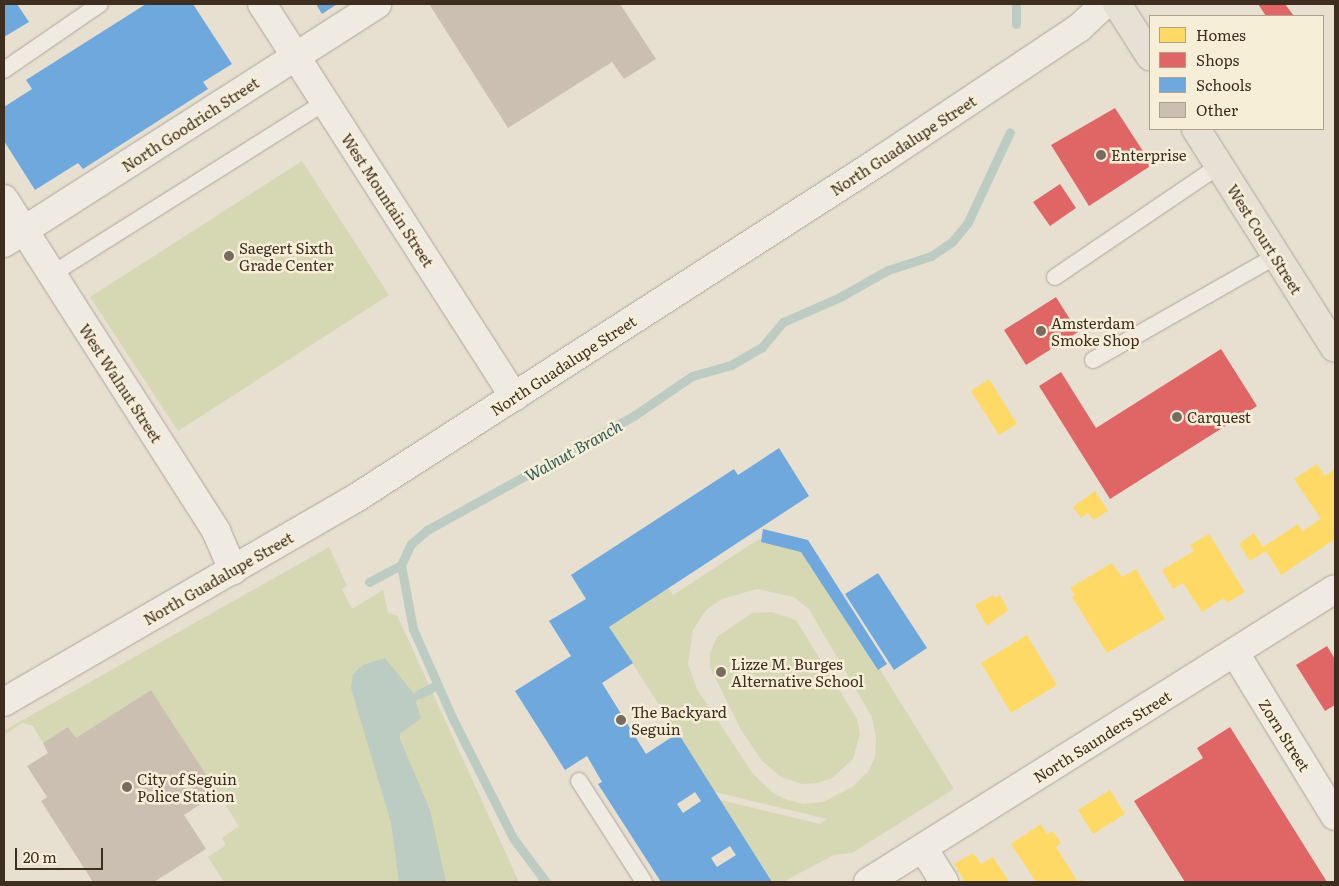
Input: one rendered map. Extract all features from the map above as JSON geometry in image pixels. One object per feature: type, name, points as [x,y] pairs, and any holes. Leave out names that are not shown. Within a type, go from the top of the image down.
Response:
[{"type":"main road","points":[[1117,4],[1149,54]]},
{"type":"main road","name":"West Court Street","points":[[1197,130],[1335,348]]},
{"type":"street","name":"West Mountain Street","points":[[262,4],[514,397]]},
{"type":"street","name":"North Goodrich Street","points":[[14,237],[377,4]]},
{"type":"street","name":"North Guadalupe Street","points":[[4,702],[356,498],[882,160],[1079,28],[1105,4]]},
{"type":"street","name":"West Walnut Street","points":[[4,199],[14,237],[52,274],[216,531],[233,570]]},
{"type":"street","name":"North Saunders Street","points":[[868,882],[1236,653],[1335,589]]},
{"type":"street","name":"Zorn Street","points":[[1236,653],[1335,816]]},
{"type":"street","points":[[923,848],[944,882]]},
{"type":"lane","points":[[4,70],[100,4]]},
{"type":"lane","points":[[52,274],[325,102]]},
{"type":"lane","points":[[1055,277],[1219,166]]},
{"type":"lane","points":[[1093,360],[1276,256]]},
{"type":"lane","points":[[579,781],[644,882]]},
{"type":"green space","points":[[302,161],[389,295],[178,431],[90,297]]},
{"type":"green space","points":[[759,539],[805,548],[954,789],[852,853],[834,855],[783,882],[772,882],[720,800],[820,824],[827,819],[715,792],[609,627],[668,588],[673,595]],"holes":[[[757,589],[794,597],[809,609],[872,717],[876,738],[875,757],[868,772],[852,787],[823,802],[803,804],[785,799],[773,793],[753,774],[697,689],[688,664],[693,630],[706,610],[722,599]]]},
{"type":"green space","points":[[329,547],[347,586],[342,589],[352,609],[383,590],[388,613],[397,615],[519,882],[224,882],[208,857],[226,845],[222,838],[239,826],[151,690],[76,738],[68,727],[43,743],[33,726],[23,723],[4,735],[4,731],[14,725]]},
{"type":"green space","points":[[772,612],[796,620],[857,719],[860,734],[853,759],[832,778],[818,783],[802,784],[781,777],[762,761],[741,730],[710,667],[710,653],[717,637],[752,613]]},
{"type":"shaded area","points":[[385,658],[414,694],[419,694],[416,703],[421,718],[400,734],[400,739],[430,810],[446,882],[399,882],[391,823],[351,688],[353,674],[363,665]]},
{"type":"building: Homes","points":[[989,379],[1017,424],[999,435],[971,391]]},
{"type":"building: Homes","points":[[1317,464],[1325,476],[1335,469],[1335,539],[1281,575],[1266,551],[1250,561],[1239,544],[1254,533],[1263,547],[1298,524],[1302,531],[1321,519],[1294,479]]},
{"type":"building: Homes","points":[[1095,491],[1108,511],[1093,520],[1088,513],[1081,518],[1073,507]]},
{"type":"building: Homes","points":[[1209,534],[1245,592],[1227,603],[1224,598],[1202,612],[1183,583],[1173,589],[1162,570],[1194,551],[1190,545]]},
{"type":"building: Homes","points":[[1112,563],[1122,577],[1136,569],[1165,619],[1107,653],[1072,597],[1075,595],[1070,588]]},
{"type":"building: Homes","points":[[993,595],[995,598],[1000,595],[1008,610],[987,626],[975,605]]},
{"type":"building: Homes","points":[[1027,635],[1057,685],[1011,713],[981,663]]},
{"type":"building: Homes","points":[[1110,790],[1125,814],[1093,834],[1078,810]]},
{"type":"building: Homes","points":[[1041,824],[1047,834],[1053,831],[1061,843],[1056,847],[1078,882],[1036,882],[1011,844]]},
{"type":"building: Homes","points":[[973,853],[981,864],[993,857],[1009,882],[965,882],[954,864]]},
{"type":"building: Shops","points":[[1258,4],[1285,4],[1293,15],[1265,15]]},
{"type":"building: Shops","name":"Enterprise","points":[[1115,108],[1152,165],[1089,206],[1051,145]]},
{"type":"building: Shops","points":[[1060,184],[1076,208],[1050,226],[1033,202]]},
{"type":"building: Shops","name":"Amsterdam Smoke Shop","points":[[1056,297],[1078,332],[1026,365],[1004,330]]},
{"type":"building: Shops","name":"Carquest","points":[[1221,349],[1257,406],[1110,499],[1039,386],[1061,372],[1096,428]]},
{"type":"building: Shops","points":[[1327,646],[1335,659],[1335,705],[1325,711],[1296,665]]},
{"type":"building: Shops","points":[[1230,727],[1327,882],[1185,882],[1134,801],[1203,758],[1197,748]]},
{"type":"building: Schools","points":[[4,4],[17,4],[29,22],[4,37]]},
{"type":"building: Schools","points":[[146,4],[193,4],[232,64],[203,82],[208,89],[83,169],[78,163],[35,190],[4,141],[4,107],[32,89],[26,80]]},
{"type":"building: Schools","points":[[316,4],[337,4],[322,14]]},
{"type":"building: Schools","points":[[779,448],[809,496],[609,627],[633,663],[602,683],[646,754],[678,733],[772,882],[661,882],[598,784],[602,782],[587,756],[565,770],[515,691],[571,656],[549,621],[586,599],[571,575],[734,469],[738,475]],"holes":[[[695,792],[701,801],[683,813],[677,804]],[[730,846],[736,855],[717,867],[711,858]]]},
{"type":"building: Schools","points":[[763,529],[808,540],[887,664],[878,670],[801,552],[761,542]]},
{"type":"building: Schools","points":[[878,573],[927,648],[894,670],[845,594]]},
{"type":"building: Other","points":[[429,4],[620,4],[656,59],[624,79],[612,62],[508,128]]},
{"type":"building: Other","name":"City of Seguin Police Station","points":[[151,690],[218,793],[184,815],[206,849],[154,882],[93,882],[41,801],[47,797],[27,766],[48,753],[43,743],[68,727],[76,738]]},
{"type":"waterway","name":"Walnut Branch","points":[[1016,4],[1016,24]]},
{"type":"waterway","name":"Walnut Branch","points":[[546,882],[513,838],[452,717],[413,629],[401,565],[411,544],[427,530],[635,415],[692,376],[731,365],[762,347],[783,322],[840,297],[888,270],[931,256],[952,242],[968,222],[1010,132]]},
{"type":"waterway","points":[[369,582],[401,565]]},
{"type":"waterway","points":[[419,694],[437,685]]},
{"type":"place","name":"Enterprise","points":[[1101,155]]},
{"type":"place","name":"Saegert Sixth Grade Center","points":[[229,256]]},
{"type":"place","name":"Amsterdam Smoke Shop","points":[[1041,331]]},
{"type":"place","name":"Carquest","points":[[1177,417]]},
{"type":"place","name":"Lizze M. Burges Alternative School","points":[[721,672]]},
{"type":"place","name":"The Backyard Seguin","points":[[621,720]]},
{"type":"place","name":"City of Seguin Police Station","points":[[127,787]]}]
